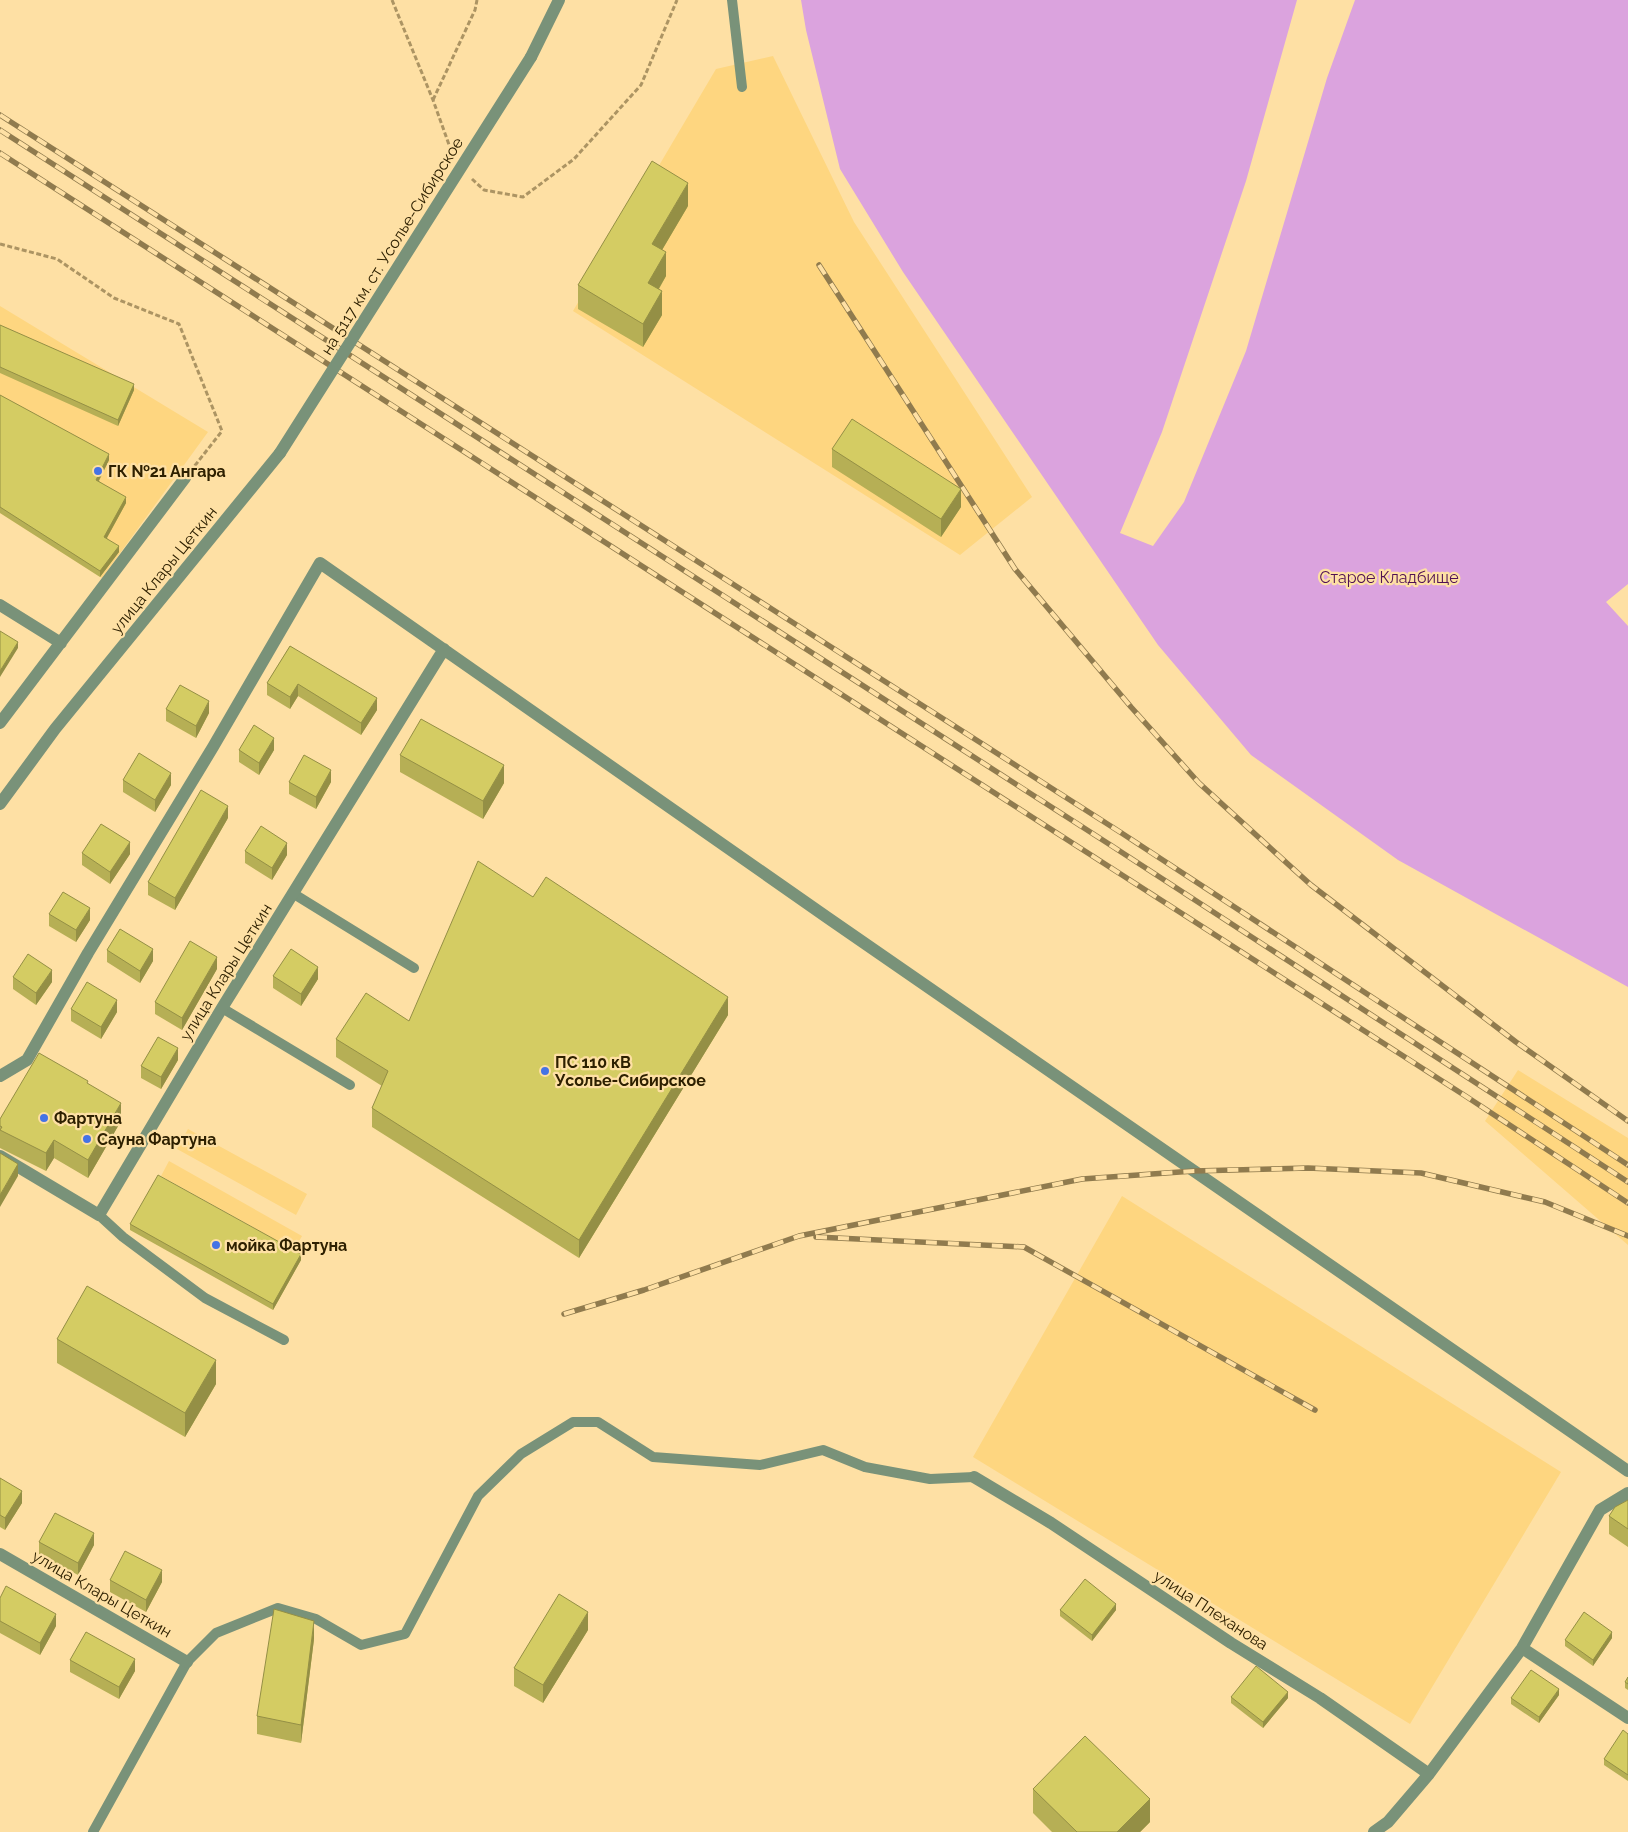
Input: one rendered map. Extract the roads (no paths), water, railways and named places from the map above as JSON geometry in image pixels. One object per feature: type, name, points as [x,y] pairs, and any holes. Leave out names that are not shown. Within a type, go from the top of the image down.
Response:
[{"type":"street","name":"на 5117 км. ст. Усолье-Сибирское","points":[[280,453],[531,57],[559,0]]},
{"type":"street","name":"улица Клары Цеткин","points":[[0,804],[55,729],[280,453]]},
{"type":"street","points":[[0,723],[185,478]]},
{"type":"street","points":[[0,1076],[27,1060],[88,953],[213,747],[320,563],[828,918],[1628,1471]]},
{"type":"street","points":[[0,605],[61,643]]},
{"type":"street","name":"улица Клары Цеткин","points":[[99,1215],[222,1008],[444,649]]},
{"type":"street","points":[[0,1156],[99,1215]]},
{"type":"street","name":"улица Плеханова","points":[[974,1477],[1051,1524],[1215,1633],[1320,1698],[1429,1774]]},
{"type":"street","points":[[1374,1832],[1388,1822],[1429,1774],[1522,1648],[1600,1510],[1628,1492]]},
{"type":"street","name":"улица Клары Цеткин","points":[[0,1554],[187,1662]]},
{"type":"street","points":[[1522,1648],[1628,1718]]},
{"type":"lane","points":[[732,0],[742,87]]},
{"type":"lane","points":[[294,894],[414,968]]},
{"type":"lane","points":[[222,1008],[350,1085]]},
{"type":"lane","points":[[99,1215],[123,1237],[205,1298],[284,1340]]},
{"type":"lane","points":[[93,1832],[187,1662],[216,1633],[278,1608],[316,1619],[362,1645],[405,1634],[478,1496],[521,1454],[573,1422],[598,1422],[653,1457],[760,1465],[823,1450],[865,1467],[930,1479],[974,1477]]},
{"type":"railway","points":[[0,115],[1120,832],[1628,1165]]},
{"type":"railway","points":[[0,130],[1112,846],[1628,1182]]},
{"type":"railway","points":[[0,153],[1467,1097],[1628,1203]]},
{"type":"railway","points":[[819,265],[1015,569],[1131,707],[1199,783],[1311,885],[1516,1042],[1628,1121]]},
{"type":"railway","points":[[564,1314],[644,1290],[799,1236],[1082,1179],[1194,1171],[1308,1168],[1421,1173],[1545,1202],[1628,1236]]},
{"type":"railway","points":[[816,1237],[1024,1247],[1315,1410]]},
{"type":"place","name":"ГК №21 Ангара","points":[[98,471]]},
{"type":"place","name":"ПС 110 кВ Усолье-Сибирское","points":[[545,1071]]},
{"type":"place","name":"Фартуна","points":[[44,1118]]},
{"type":"place","name":"Сауна Фартуна","points":[[87,1139]]},
{"type":"place","name":"мойка Фартуна","points":[[216,1245]]},
{"type":"park label","name":"Старое Кладбище","points":[[1389,577]]}]
